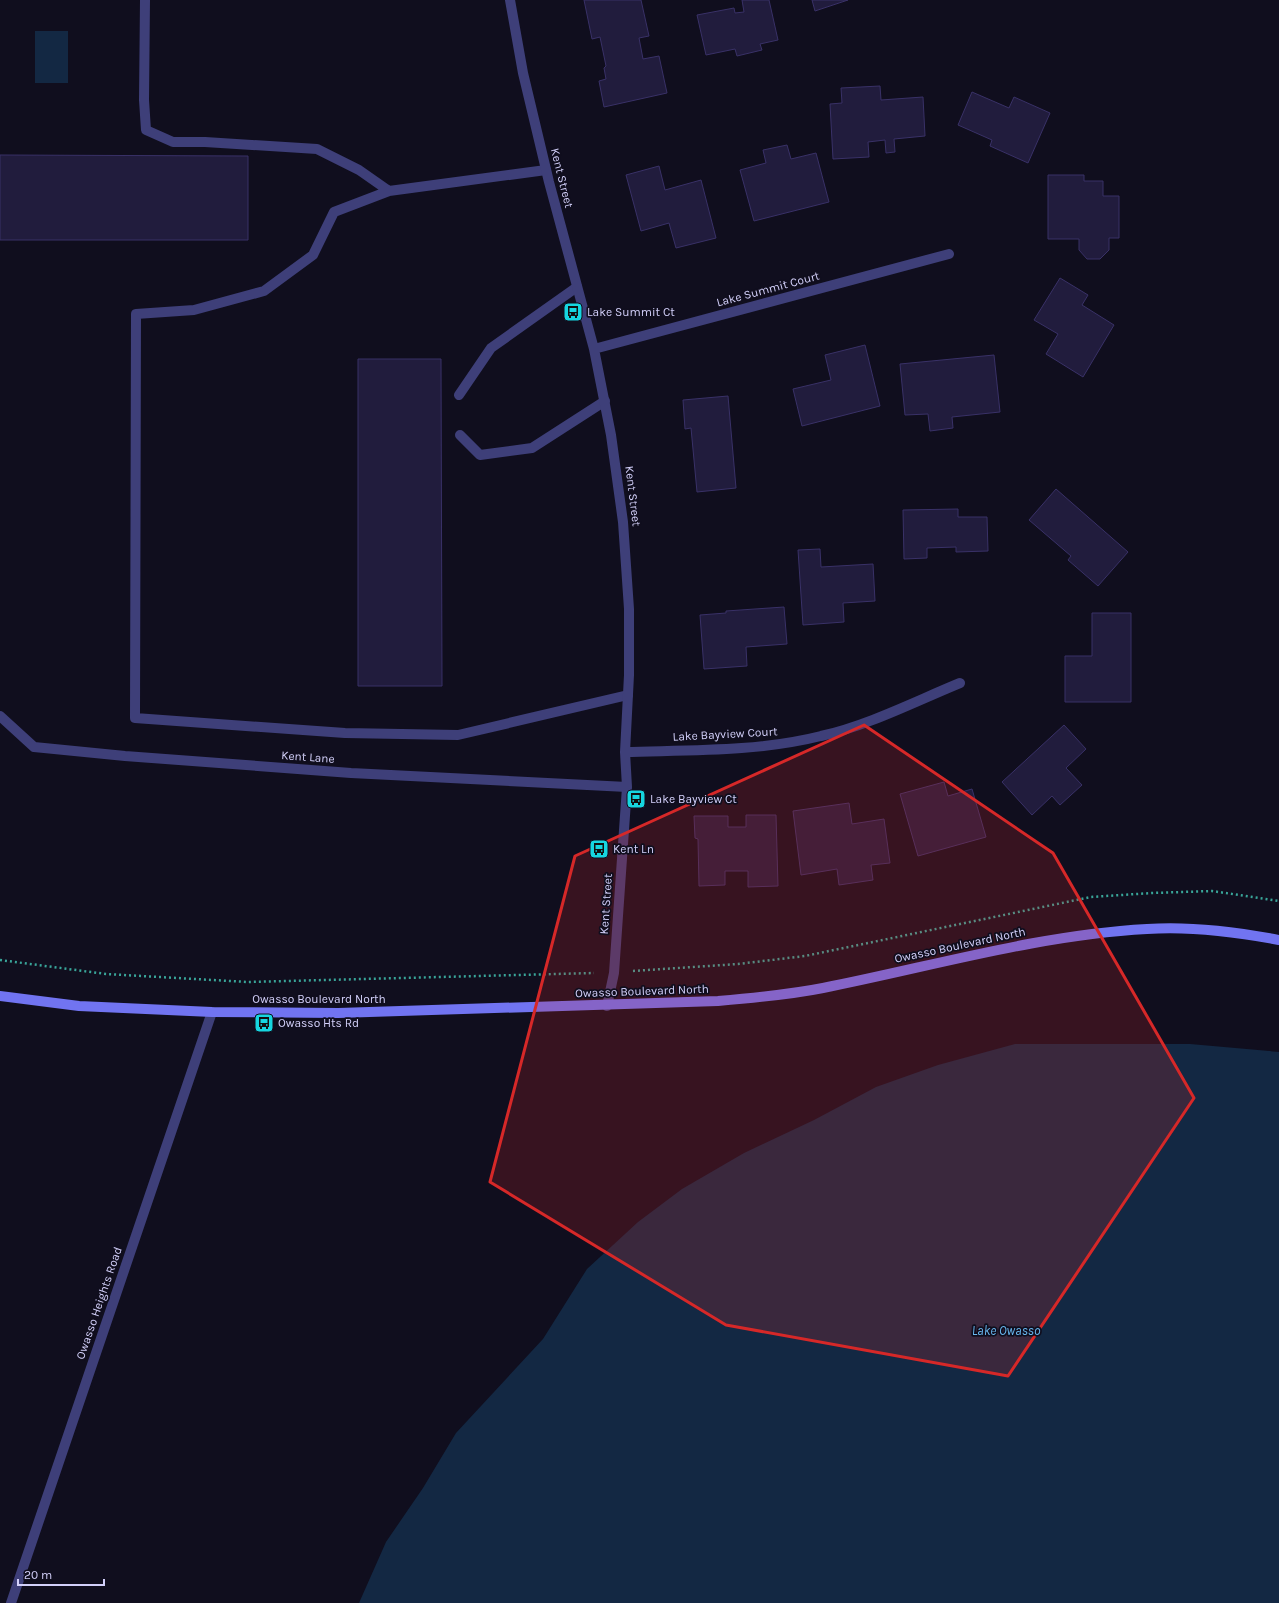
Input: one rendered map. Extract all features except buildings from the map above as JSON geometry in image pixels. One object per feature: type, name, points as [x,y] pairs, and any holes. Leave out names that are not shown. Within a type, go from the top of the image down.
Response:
[{"type":"street","points":[[145,0],[144,100],[146,130],[173,142],[205,142],[317,149],[360,170],[390,191]]},
{"type":"street","name":"Kent Street","points":[[510,0],[523,73],[546,170],[594,349],[612,435],[623,522],[629,610],[628,695],[625,752],[627,787],[614,973],[607,1006]]},
{"type":"street","points":[[546,170],[390,191],[334,212],[313,256],[264,291],[194,310],[136,314],[135,718],[345,733],[458,735],[628,695]]},
{"type":"street","name":"Lake Summit Court","points":[[594,349],[949,254]]},
{"type":"street","points":[[459,395],[491,348],[577,287]]},
{"type":"street","points":[[460,435],[480,455],[532,448],[605,402]]},
{"type":"street","name":"Lake Bayview Court","points":[[625,752],[742,748],[776,745],[823,736],[868,721],[960,683]]},
{"type":"street","name":"Kent Lane","points":[[0,716],[34,747],[125,756],[351,773],[627,787]]},
{"type":"street","name":"Owasso Boulevard North","points":[[0,996],[79,1006],[212,1012],[338,1013],[607,1006],[770,997],[822,988],[1046,940],[1094,933],[1148,928],[1206,930],[1279,940]]},
{"type":"street","name":"Owasso Heights Road","points":[[11,1603],[212,1012]]},
{"type":"path","points":[[0,960],[106,974],[248,982],[614,973],[738,964],[804,956],[1091,897],[1212,891],[1279,901]]},
{"type":"highlighted area","points":[[864,725],[1053,853],[1194,1098],[1008,1376],[726,1325],[490,1182],[575,856]]},
{"type":"water","points":[[35,31],[68,31],[68,83],[35,83]]},
{"type":"water","name":"Lake Owasso","points":[[1015,1044],[1190,1044],[1279,1052],[1279,1603],[359,1603],[386,1542],[423,1488],[456,1433],[543,1339],[587,1269],[638,1222],[682,1189],[744,1153],[814,1120],[876,1087],[938,1065]]},
{"type":"place","name":"Lake Summit Ct","points":[[573,312]]},
{"type":"place","name":"Lake Bayview Ct","points":[[636,799]]},
{"type":"place","name":"Kent Ln","points":[[599,849]]},
{"type":"place","name":"Owasso Hts Rd","points":[[264,1023]]}]
